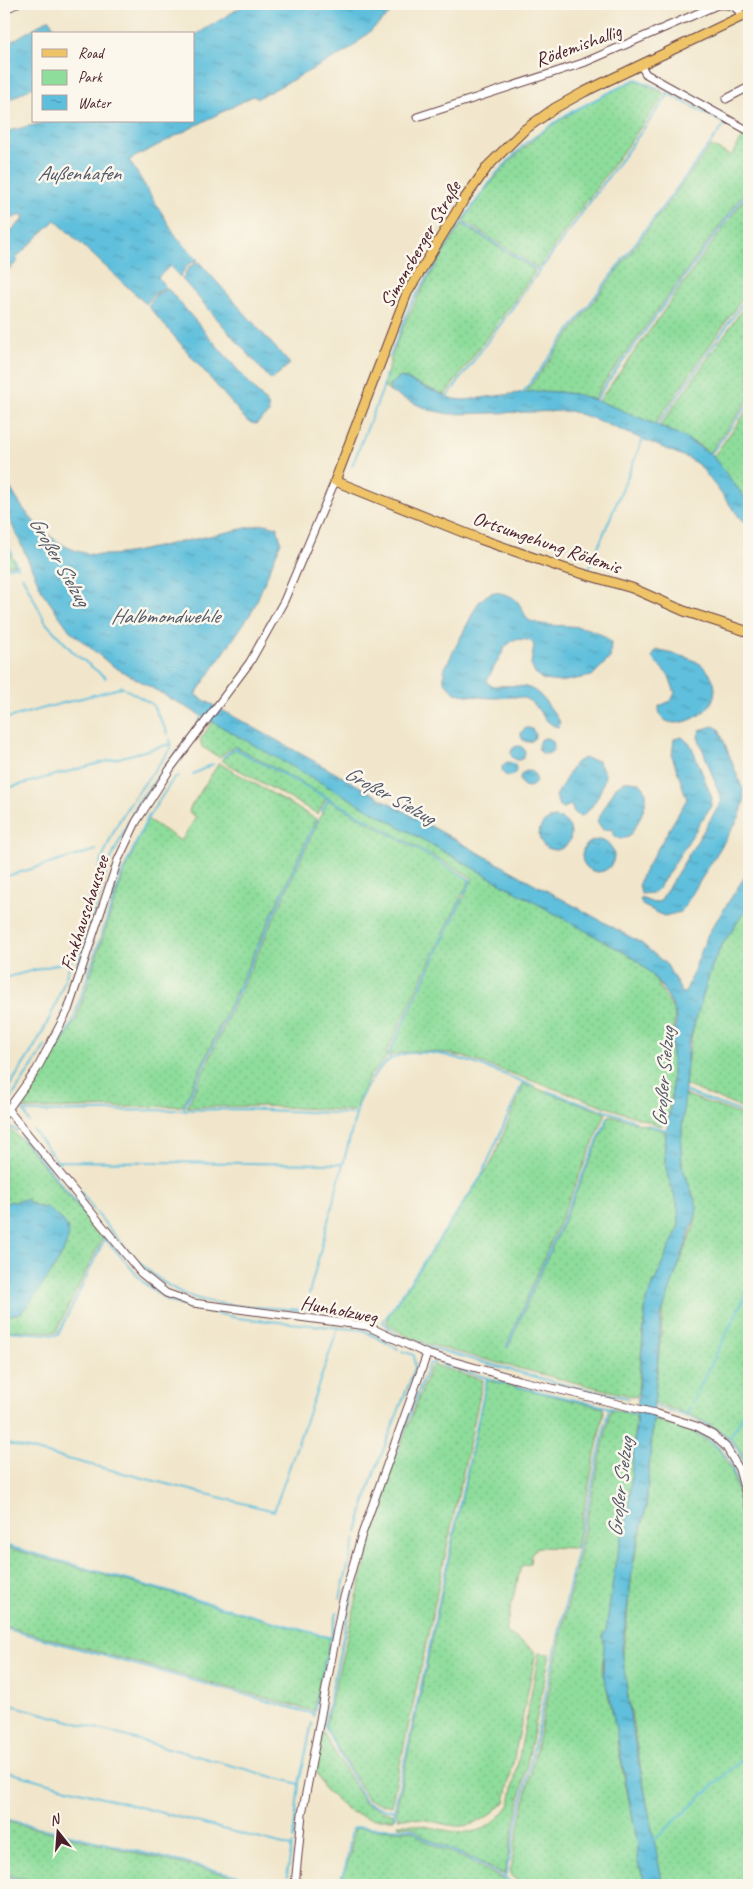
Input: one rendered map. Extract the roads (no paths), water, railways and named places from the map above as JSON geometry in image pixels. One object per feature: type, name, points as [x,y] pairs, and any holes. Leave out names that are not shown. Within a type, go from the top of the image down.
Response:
[{"type":"main road","name":"Simonsberger Straße","points":[[335,481],[407,293],[476,182],[503,150],[524,130],[555,108],[584,92],[746,14]]},
{"type":"main road","name":"Ortsumgehung Rödemis","points":[[335,481],[498,546],[632,588],[684,610],[749,632]]},
{"type":"street","points":[[4,10],[16,4]]},
{"type":"street","name":"Rödemishallig","points":[[417,117],[583,62],[718,5],[726,4],[746,14]]},
{"type":"street","points":[[641,66],[646,74],[749,131]]},
{"type":"street","points":[[726,99],[749,87]]},
{"type":"street","name":"Simonsberger Straße","points":[[222,700],[250,662],[284,601],[335,481]]},
{"type":"street","name":"Finkhauschaussee","points":[[6,1113],[37,1068],[68,1010],[118,860],[136,822],[170,769],[222,700]]},
{"type":"street","name":"Hunholzweg","points":[[6,1113],[141,1273],[166,1293],[193,1303],[367,1326],[427,1354],[519,1380],[655,1413],[696,1426],[713,1435],[726,1447],[739,1469],[749,1506]]},
{"type":"street","points":[[295,1885],[302,1814],[342,1604],[364,1525],[427,1354]]},
{"type":"water","name":"Außenhafen","points":[[246,4],[401,4],[349,50],[258,98],[253,96],[129,160],[176,236],[198,260],[187,265],[180,277],[170,266],[158,277],[166,288],[155,293],[146,304],[55,220],[16,258],[18,261],[7,271],[4,267],[4,237],[24,219],[22,214],[4,222],[4,132],[47,122],[195,122],[195,35]]},
{"type":"water","points":[[49,19],[57,32],[32,32],[32,87],[4,103],[4,46]]},
{"type":"water","points":[[199,262],[290,364],[271,380],[182,279],[189,267]]},
{"type":"water","points":[[168,289],[268,405],[269,413],[256,424],[248,422],[148,306],[156,294]]},
{"type":"water","points":[[401,377],[453,399],[465,400],[535,391],[559,392],[580,395],[617,408],[684,437],[711,454],[749,503],[749,524],[740,518],[700,466],[690,459],[592,418],[570,411],[450,414],[429,410],[390,392],[389,385]]},
{"type":"water","points":[[4,475],[29,516],[41,528],[53,539],[82,553],[108,555],[126,553],[264,524],[277,527],[281,542],[253,610],[195,695],[641,943],[667,965],[682,993],[685,993],[708,934],[749,870],[749,905],[720,948],[712,966],[688,1045],[681,1145],[682,1166],[697,1206],[696,1215],[661,1316],[646,1508],[634,1557],[622,1649],[631,1722],[663,1885],[646,1885],[637,1860],[638,1845],[610,1699],[603,1675],[604,1642],[602,1637],[606,1630],[615,1565],[629,1506],[646,1301],[678,1229],[678,1210],[666,1168],[665,1150],[672,1084],[672,1044],[676,1022],[669,998],[658,982],[632,957],[111,665],[70,631],[43,593],[4,507]]},
{"type":"water","points":[[494,592],[508,595],[516,600],[528,620],[549,625],[580,627],[601,634],[611,642],[610,658],[592,676],[560,682],[543,680],[534,672],[531,664],[534,645],[529,640],[515,639],[506,646],[487,680],[488,684],[493,686],[526,687],[532,690],[544,700],[559,720],[558,727],[549,722],[535,705],[526,699],[514,697],[484,698],[455,693],[444,681],[444,670],[478,603]]},
{"type":"water","points":[[656,650],[690,659],[706,669],[714,684],[714,698],[706,709],[695,718],[682,722],[671,722],[662,717],[659,706],[671,701],[675,693],[669,676],[652,658]]},
{"type":"water","points":[[713,726],[719,729],[743,790],[744,801],[740,816],[681,912],[664,916],[642,905],[640,898],[654,903],[660,901],[722,801],[698,737],[700,730]]},
{"type":"water","points":[[525,728],[531,728],[535,735],[531,742],[525,742],[521,738],[521,732]]},
{"type":"water","points":[[682,737],[691,745],[712,798],[711,806],[658,889],[653,893],[641,894],[639,884],[642,875],[687,799],[672,756],[674,739]]},
{"type":"water","points":[[546,738],[554,746],[546,754],[538,746]]},
{"type":"water","points":[[515,746],[521,746],[525,753],[521,760],[515,760],[511,756],[511,750]]},
{"type":"water","points":[[584,758],[598,761],[605,774],[603,785],[597,798],[590,809],[581,816],[575,814],[571,805],[563,808],[559,806],[556,796],[575,763]]},
{"type":"water","points":[[506,762],[512,762],[516,769],[512,776],[506,776],[502,772],[502,766]]},
{"type":"water","points":[[528,771],[536,779],[528,787],[520,779]]},
{"type":"water","points":[[625,781],[637,782],[643,787],[646,794],[645,803],[638,822],[629,837],[620,839],[613,835],[613,829],[603,830],[597,821],[616,787]]},
{"type":"water","points":[[555,818],[561,819],[566,823],[570,828],[570,840],[566,845],[561,849],[555,850],[549,849],[544,845],[540,840],[539,834],[540,828],[544,823],[549,819]]},
{"type":"water","points":[[598,840],[609,845],[614,856],[609,867],[598,872],[587,867],[582,856],[587,845]]},
{"type":"water","points":[[18,1200],[28,1200],[29,1203],[42,1208],[46,1207],[64,1223],[68,1231],[68,1239],[51,1273],[21,1313],[4,1316],[4,1204],[12,1201],[15,1203]]},
{"type":"waterway","points":[[389,358],[410,306],[461,222],[496,174],[526,143],[567,114],[636,79],[662,90]]},
{"type":"waterway","points":[[666,92],[731,127]]},
{"type":"waterway","points":[[447,397],[669,94]]},
{"type":"waterway","points":[[521,395],[725,124]]},
{"type":"waterway","points":[[739,131],[749,136]]},
{"type":"waterway","points":[[595,402],[749,189]]},
{"type":"waterway","points":[[461,222],[539,271]]},
{"type":"waterway","points":[[656,427],[749,294]]},
{"type":"waterway","points":[[352,466],[382,391],[386,374]]},
{"type":"waterway","points":[[710,455],[749,403]]},
{"type":"waterway","points":[[589,569],[643,439]]},
{"type":"waterway","points":[[4,536],[12,554]]},
{"type":"waterway","points":[[14,559],[18,568]]},
{"type":"waterway","points":[[4,569],[17,565]]},
{"type":"waterway","points":[[22,576],[46,623],[74,653],[106,678]]},
{"type":"waterway","points":[[120,686],[152,704],[168,734]]},
{"type":"waterway","points":[[4,719],[123,687]]},
{"type":"waterway","points":[[189,736],[204,713]]},
{"type":"waterway","points":[[4,1094],[50,1018],[71,962],[90,894],[115,829],[134,797],[171,748],[170,739]]},
{"type":"waterway","points":[[4,789],[170,744]]},
{"type":"waterway","points":[[235,748],[371,822]]},
{"type":"waterway","points":[[223,757],[234,749]]},
{"type":"waterway","points":[[62,1014],[110,861],[138,802],[177,751]]},
{"type":"waterway","points":[[193,774],[213,764]]},
{"type":"waterway","points":[[24,1102],[72,1024],[121,876],[147,819],[174,778],[179,776]]},
{"type":"waterway","points":[[322,811],[328,799]]},
{"type":"waterway","points":[[184,1108],[317,820]]},
{"type":"waterway","points":[[376,825],[471,880]]},
{"type":"waterway","points":[[4,877],[96,850]]},
{"type":"waterway","points":[[464,894],[471,880]]},
{"type":"waterway","points":[[390,1059],[388,1055],[462,899]]},
{"type":"waterway","points":[[4,978],[62,963]]},
{"type":"waterway","points":[[6,1106],[46,1045]]},
{"type":"waterway","points":[[309,1294],[360,1099],[373,1077],[386,1062],[406,1054],[443,1055],[484,1066],[535,1087]]},
{"type":"waterway","points":[[523,1082],[481,1177],[383,1322],[397,1335],[428,1347],[565,1385],[628,1398]]},
{"type":"waterway","name":"Großer Sielzug","points":[[547,1091],[636,1121]]},
{"type":"waterway","name":"Großer Sielzug","points":[[684,1091],[749,1115]]},
{"type":"waterway","points":[[23,1108],[29,1122]]},
{"type":"waterway","points":[[24,1112],[242,1109],[355,1114]]},
{"type":"waterway","points":[[507,1347],[608,1117]]},
{"type":"waterway","name":"Großer Sielzug","points":[[647,1125],[667,1130]]},
{"type":"waterway","points":[[4,1127],[13,1128],[17,1131]]},
{"type":"waterway","points":[[33,1130],[59,1163]]},
{"type":"waterway","points":[[21,1136],[90,1219]]},
{"type":"waterway","points":[[57,1161],[342,1164]]},
{"type":"waterway","points":[[64,1171],[108,1227],[141,1264],[159,1279],[179,1291],[199,1299],[224,1304],[301,1310],[307,1307]]},
{"type":"waterway","points":[[4,1331],[58,1335],[105,1238],[94,1223]]},
{"type":"waterway","points":[[105,1238],[145,1284],[167,1300],[180,1305],[237,1318],[363,1330],[398,1349]]},
{"type":"waterway","points":[[692,1403],[749,1288]]},
{"type":"waterway","points":[[4,1443],[274,1511],[338,1329]]},
{"type":"waterway","points":[[357,1532],[371,1482],[415,1368],[414,1355],[402,1351]]},
{"type":"waterway","points":[[394,1811],[369,1804],[365,1801],[324,1725],[351,1602],[381,1492],[428,1366],[431,1363],[435,1363]]},
{"type":"waterway","points":[[441,1364],[510,1385]]},
{"type":"waterway","points":[[395,1817],[394,1811],[487,1378]]},
{"type":"waterway","points":[[515,1386],[615,1409]]},
{"type":"waterway","points":[[729,1439],[749,1405]]},
{"type":"waterway","points":[[657,1407],[699,1421],[720,1432],[735,1446],[749,1474]]},
{"type":"waterway","points":[[687,1414],[690,1407]]},
{"type":"waterway","points":[[505,1878],[609,1408]]},
{"type":"waterway","points":[[620,1410],[637,1414]]},
{"type":"waterway","points":[[652,1418],[659,1420]]},
{"type":"waterway","points":[[665,1421],[689,1429],[707,1438],[719,1448],[728,1460],[734,1474],[749,1531]]},
{"type":"waterway","points":[[340,1598],[355,1539]]},
{"type":"waterway","points":[[4,1545],[331,1638]]},
{"type":"waterway","points":[[330,1642],[337,1612]]},
{"type":"waterway","points":[[4,1628],[314,1714]]},
{"type":"waterway","points":[[313,1716],[329,1645]]},
{"type":"waterway","points":[[4,1703],[299,1784]]},
{"type":"waterway","points":[[293,1839],[299,1784],[312,1723]]},
{"type":"waterway","points":[[653,1841],[749,1753]]},
{"type":"waterway","points":[[4,1771],[291,1847]]},
{"type":"waterway","points":[[4,1819],[276,1885]]},
{"type":"waterway","points":[[336,1885],[346,1865],[352,1829],[357,1827],[412,1829],[425,1839],[477,1862],[516,1885]]},
{"type":"waterway","points":[[287,1876],[292,1845]]},
{"type":"waterway","points":[[4,1876],[43,1885]]},
{"type":"water label","name":"Halbmondwehle","points":[[165,616]]}]
